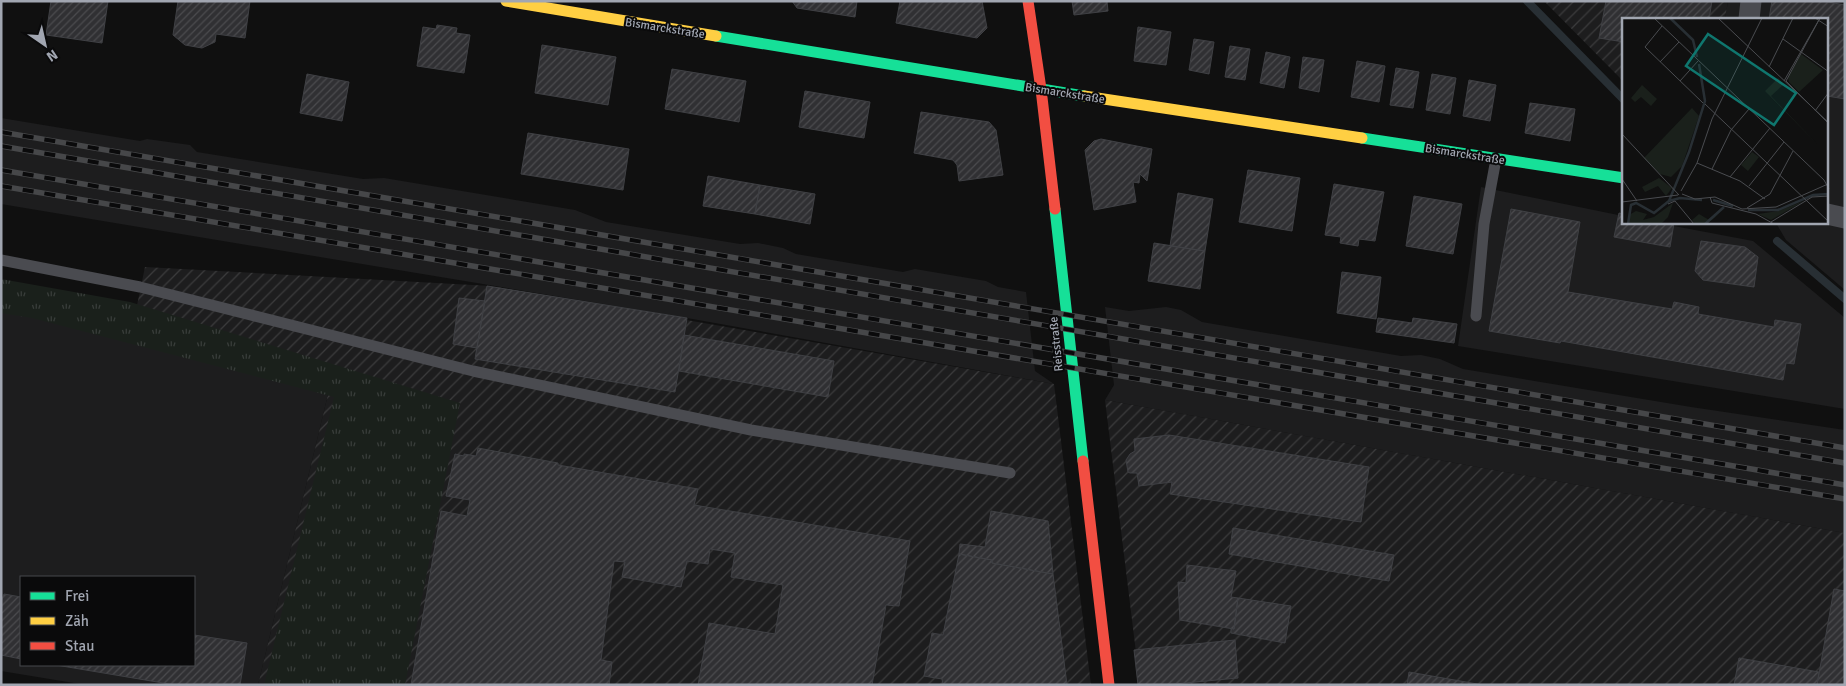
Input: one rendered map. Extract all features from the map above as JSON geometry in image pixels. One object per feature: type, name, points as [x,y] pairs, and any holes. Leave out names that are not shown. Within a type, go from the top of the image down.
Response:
[{"type":"street","name":"Bismarckstraße","points":[[506,1],[1041,89],[1622,178]]},
{"type":"street","name":"Reisstraße","points":[[1028,1],[1041,89],[1108,685]]},
{"type":"street","points":[[1749,18],[1751,1]]},
{"type":"street","points":[[1828,214],[1845,218]]},
{"type":"lane","points":[[1476,316],[1484,224],[1496,159]]},
{"type":"lane","points":[[1,260],[140,286],[483,374],[752,430],[1010,473]]},
{"type":"shaded area","points":[[1544,1],[1728,1],[1725,18],[1622,18],[1622,80]]},
{"type":"shaded area","points":[[1728,1],[1845,1],[1845,290],[1786,240],[1777,224],[1828,224],[1828,18],[1725,18]]},
{"type":"shaded area","points":[[1,118],[140,141],[147,139],[190,145],[197,152],[363,179],[384,178],[575,210],[606,222],[740,244],[758,243],[783,248],[796,254],[903,272],[915,269],[986,281],[998,287],[1026,292],[1035,371],[1054,384],[687,318],[1,204]]},
{"type":"shaded area","points":[[1481,187],[1622,216],[1622,224],[1663,224],[1753,241],[1845,318],[1845,409],[1458,346]]},
{"type":"shaded area","points":[[145,267],[491,286],[1054,384],[1091,685],[258,685],[331,382],[135,315]]},
{"type":"shaded area","points":[[1,291],[331,382],[258,685],[86,685],[1,671]]},
{"type":"shaded area","points":[[1105,307],[1129,311],[1166,307],[1181,310],[1202,322],[1401,356],[1421,355],[1440,359],[1463,369],[1691,407],[1845,430],[1845,533],[1105,400],[1114,385]]},
{"type":"shaded area","points":[[1105,400],[1845,533],[1845,685],[1140,685]]},
{"type":"green space","points":[[1,279],[130,302],[460,403],[405,685],[264,685],[334,397],[32,318],[1,313]]},
{"type":"building","points":[[51,1],[108,1],[102,43],[46,35]]},
{"type":"building","points":[[178,1],[250,1],[245,38],[216,34],[215,42],[202,48],[185,45],[173,35]]},
{"type":"building","points":[[792,1],[857,1],[855,17],[797,8]]},
{"type":"building","points":[[900,1],[982,1],[987,28],[977,38],[896,23]]},
{"type":"building","points":[[1072,1],[1107,1],[1108,11],[1074,15]]},
{"type":"building","points":[[1606,1],[1712,1],[1709,18],[1622,18],[1622,42],[1599,38]]},
{"type":"building","points":[[1772,1],[1822,1],[1845,5],[1845,99],[1828,96],[1828,18],[1769,18]]},
{"type":"building","points":[[437,25],[457,28],[456,33],[470,35],[464,73],[417,66],[423,27],[436,29]]},
{"type":"building","points":[[1138,27],[1171,32],[1166,65],[1134,61]]},
{"type":"building","points":[[1194,39],[1214,42],[1209,74],[1189,70]]},
{"type":"building","points":[[542,45],[616,57],[608,105],[535,93]]},
{"type":"building","points":[[1230,46],[1250,49],[1245,80],[1225,77]]},
{"type":"building","points":[[1266,52],[1290,57],[1284,88],[1260,83]]},
{"type":"building","points":[[1303,57],[1324,60],[1319,92],[1299,88]]},
{"type":"building","points":[[1357,61],[1385,66],[1379,102],[1351,97]]},
{"type":"building","points":[[1396,68],[1419,72],[1413,108],[1390,105]]},
{"type":"building","points":[[672,69],[746,81],[739,122],[665,109]]},
{"type":"building","points":[[307,74],[349,82],[342,121],[300,113]]},
{"type":"building","points":[[1432,74],[1456,78],[1450,114],[1426,110]]},
{"type":"building","points":[[1469,80],[1496,85],[1490,121],[1463,116]]},
{"type":"building","points":[[805,91],[870,102],[864,138],[799,127]]},
{"type":"building","points":[[1530,103],[1575,109],[1570,141],[1525,133]]},
{"type":"building","points":[[921,112],[989,122],[996,130],[1003,175],[959,181],[957,165],[953,160],[914,153]]},
{"type":"building","points":[[528,133],[629,149],[623,190],[521,174]]},
{"type":"building","points":[[1101,139],[1152,149],[1147,181],[1140,174],[1139,183],[1133,182],[1136,202],[1094,210],[1085,150],[1094,141]]},
{"type":"building","points":[[1248,170],[1300,178],[1292,231],[1239,222]]},
{"type":"building","points":[[708,176],[760,185],[755,214],[703,206]]},
{"type":"building","points":[[1334,184],[1384,192],[1375,241],[1359,239],[1358,246],[1340,243],[1341,237],[1325,235]]},
{"type":"building","points":[[760,185],[815,194],[810,224],[755,214]]},
{"type":"building","points":[[1178,193],[1213,199],[1205,251],[1170,246]]},
{"type":"building","points":[[1414,196],[1462,204],[1453,254],[1406,246]]},
{"type":"building","points":[[1511,209],[1580,222],[1568,292],[1672,309],[1674,302],[1699,307],[1698,314],[1774,327],[1775,320],[1801,324],[1794,364],[1786,363],[1783,380],[1561,341],[1560,343],[1489,331]]},
{"type":"building","points":[[1619,213],[1622,214],[1622,224],[1674,224],[1670,247],[1614,237]]},
{"type":"building","points":[[1701,241],[1745,247],[1758,257],[1754,287],[1703,280],[1695,271]]},
{"type":"building","points":[[1154,243],[1205,251],[1200,289],[1148,281]]},
{"type":"building","points":[[1342,272],[1381,277],[1376,319],[1337,313]]},
{"type":"building","points":[[487,286],[687,318],[675,392],[475,359]]},
{"type":"building","points":[[459,298],[485,301],[477,348],[453,344]]},
{"type":"building","points":[[1378,318],[1412,323],[1413,318],[1457,324],[1454,343],[1376,332]]},
{"type":"building","points":[[684,335],[834,361],[828,397],[679,371]]},
{"type":"building","points":[[1169,435],[1369,467],[1361,522],[1170,494],[1172,482],[1139,486],[1137,473],[1128,472],[1126,460],[1135,451],[1134,439]]},
{"type":"building","points":[[478,448],[558,463],[558,465],[698,489],[694,505],[910,541],[899,606],[886,605],[872,685],[698,685],[709,623],[775,634],[783,585],[731,577],[735,553],[710,549],[708,564],[687,561],[681,587],[622,577],[625,562],[614,561],[601,660],[612,662],[609,685],[411,685],[441,511],[467,516],[470,500],[446,496],[455,454],[476,456]]},
{"type":"building","points":[[991,511],[1048,521],[1053,574],[992,563],[992,560],[959,554],[960,544],[985,547]]},
{"type":"building","points":[[1233,528],[1394,555],[1389,581],[1229,554]]},
{"type":"building","points":[[959,554],[992,560],[992,563],[1053,574],[1067,685],[943,685],[942,679],[924,676],[932,633],[943,635]]},
{"type":"building","points":[[1187,565],[1236,571],[1231,597],[1238,598],[1234,629],[1180,620],[1178,582],[1186,583]]},
{"type":"building","points":[[1834,589],[1845,591],[1845,685],[1817,685]]},
{"type":"building","points":[[4,594],[20,597],[20,659],[1,655],[1,602]]},
{"type":"building","points":[[1238,598],[1291,606],[1285,643],[1231,633],[1231,628],[1234,629]]},
{"type":"building","points":[[195,635],[247,643],[240,685],[175,685],[62,666],[195,666]]},
{"type":"building","points":[[1235,640],[1238,678],[1164,685],[1138,685],[1134,650]]},
{"type":"building","points":[[1739,658],[1819,672],[1817,685],[1734,685]]},
{"type":"building","points":[[1409,672],[1483,685],[1407,685]]},
{"type":"waterway","points":[[1527,1],[1622,98]]},
{"type":"waterway","points":[[1777,241],[1845,299]]},
{"type":"railway","points":[[1,132],[1845,448]]},
{"type":"railway","points":[[1,146],[1845,463]]},
{"type":"railway","points":[[1,170],[1845,485]]},
{"type":"railway","points":[[1,186],[1845,499]]},
{"type":"traffic: fast","points":[[716,36],[1084,96]]},
{"type":"traffic: fast","points":[[1362,138],[1622,178]]},
{"type":"traffic: fast","points":[[1055,209],[1083,461]]},
{"type":"traffic: slow","points":[[506,1],[716,36]]},
{"type":"traffic: slow","points":[[1084,96],[1362,138]]},
{"type":"traffic: jam","points":[[1028,1],[1041,89],[1055,209]]},
{"type":"traffic: jam","points":[[1083,461],[1109,685]]}]
